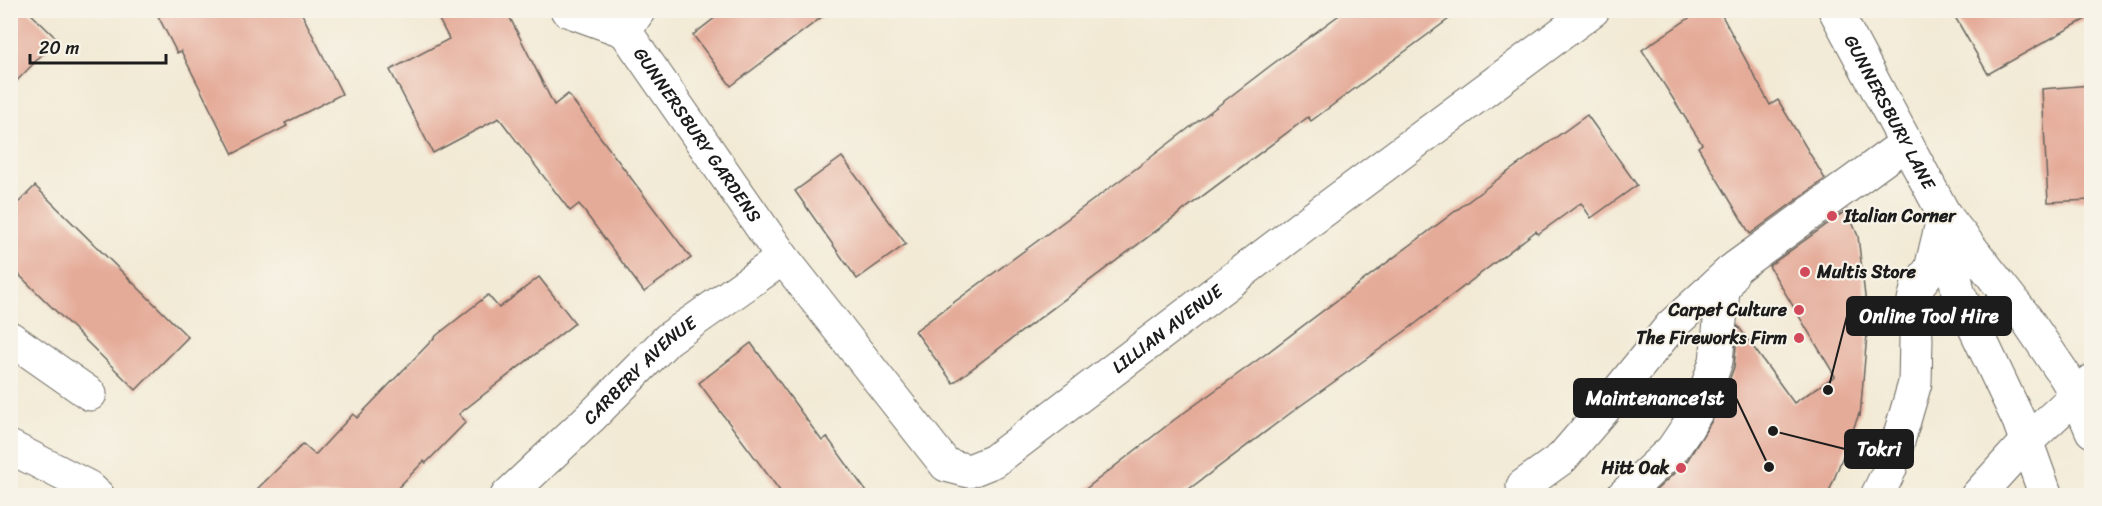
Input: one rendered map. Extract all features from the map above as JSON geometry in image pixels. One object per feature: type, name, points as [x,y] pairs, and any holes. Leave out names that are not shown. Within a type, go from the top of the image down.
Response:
[{"type":"main road","points":[[567,10],[632,21]]},
{"type":"main road","name":"LILLIAN AVENUE","points":[[783,258],[946,465],[969,471],[994,461],[1300,228],[1593,10]]},
{"type":"main road","name":"GUNNERSBURY LANE","points":[[1835,10],[1944,214],[2084,389],[2091,431]]},
{"type":"main road","name":"GUNNERSBURY GARDENS","points":[[632,21],[783,258]]},
{"type":"main road","points":[[1523,486],[1562,458],[1671,326],[1735,268],[1905,144]]},
{"type":"main road","points":[[1877,495],[1890,469],[1914,384],[1916,339],[1914,300],[1918,285],[1931,269],[1944,214]]},
{"type":"main road","name":"GUNNERSBURY LANE","points":[[1944,214],[1958,292],[2019,421],[2025,443],[2046,495]]},
{"type":"main road","name":"CARBERY AVENUE","points":[[507,495],[593,415],[668,339],[783,258]]},
{"type":"main road","points":[[1623,495],[1672,450],[1702,402],[1716,361],[1723,291],[1735,268]]},
{"type":"main road","points":[[10,338],[90,394]]},
{"type":"main road","points":[[1977,495],[2025,443],[2084,389]]},
{"type":"main road","points":[[10,447],[88,486],[98,495]]},
{"type":"building","points":[[10,10],[27,10],[57,39],[10,88]]},
{"type":"building","points":[[155,10],[300,10],[342,94],[285,123],[287,126],[233,154],[181,51],[177,53]]},
{"type":"building","points":[[434,10],[506,10],[554,105],[568,94],[691,258],[644,292],[579,204],[570,211],[499,118],[433,153],[390,70],[449,39]]},
{"type":"building","points":[[725,10],[831,10],[731,86],[693,35]]},
{"type":"building","points":[[1346,10],[1461,10],[1311,121],[1308,117],[953,383],[915,331]]},
{"type":"building","points":[[1701,10],[1719,10],[1770,105],[1778,100],[1825,179],[1750,234],[1698,147],[1702,144],[1642,50]]},
{"type":"building","points":[[1951,10],[2091,10],[2091,16],[1988,74]]},
{"type":"building","points":[[2091,85],[2091,200],[2048,202],[2042,89]]},
{"type":"building","points":[[1587,115],[1637,185],[1591,218],[1581,203],[1538,234],[1536,231],[1411,327],[1181,495],[1078,495],[1174,420]]},
{"type":"building","points":[[842,157],[906,244],[857,279],[795,191]]},
{"type":"building","points":[[35,186],[188,337],[136,390],[10,266],[10,211]]},
{"type":"building","points":[[1847,210],[1858,236],[1868,322],[1860,417],[1859,414],[1828,495],[1651,495],[1687,461],[1718,411],[1734,367],[1738,326],[1794,403],[1835,376],[1769,266]]},
{"type":"building","points":[[539,277],[575,323],[459,414],[466,422],[391,495],[251,495],[303,444],[315,455],[353,414],[357,418],[437,335],[488,295],[499,308]]},
{"type":"building","points":[[751,343],[822,441],[827,437],[869,495],[783,495],[699,383]]},
{"type":"place","name":"Italian Corner","points":[[1832,216]]},
{"type":"place","name":"Multis Store","points":[[1805,272]]},
{"type":"place","name":"Carpet Culture","points":[[1799,310]]},
{"type":"place","name":"The Fireworks Firm","points":[[1799,338]]},
{"type":"place","name":"Online Tool Hire","points":[[1828,390]]},
{"type":"place","name":"Tokri","points":[[1773,431]]},
{"type":"place","name":"Maintenance1st","points":[[1769,467]]},
{"type":"place","name":"Hitt Oak","points":[[1681,468]]}]
